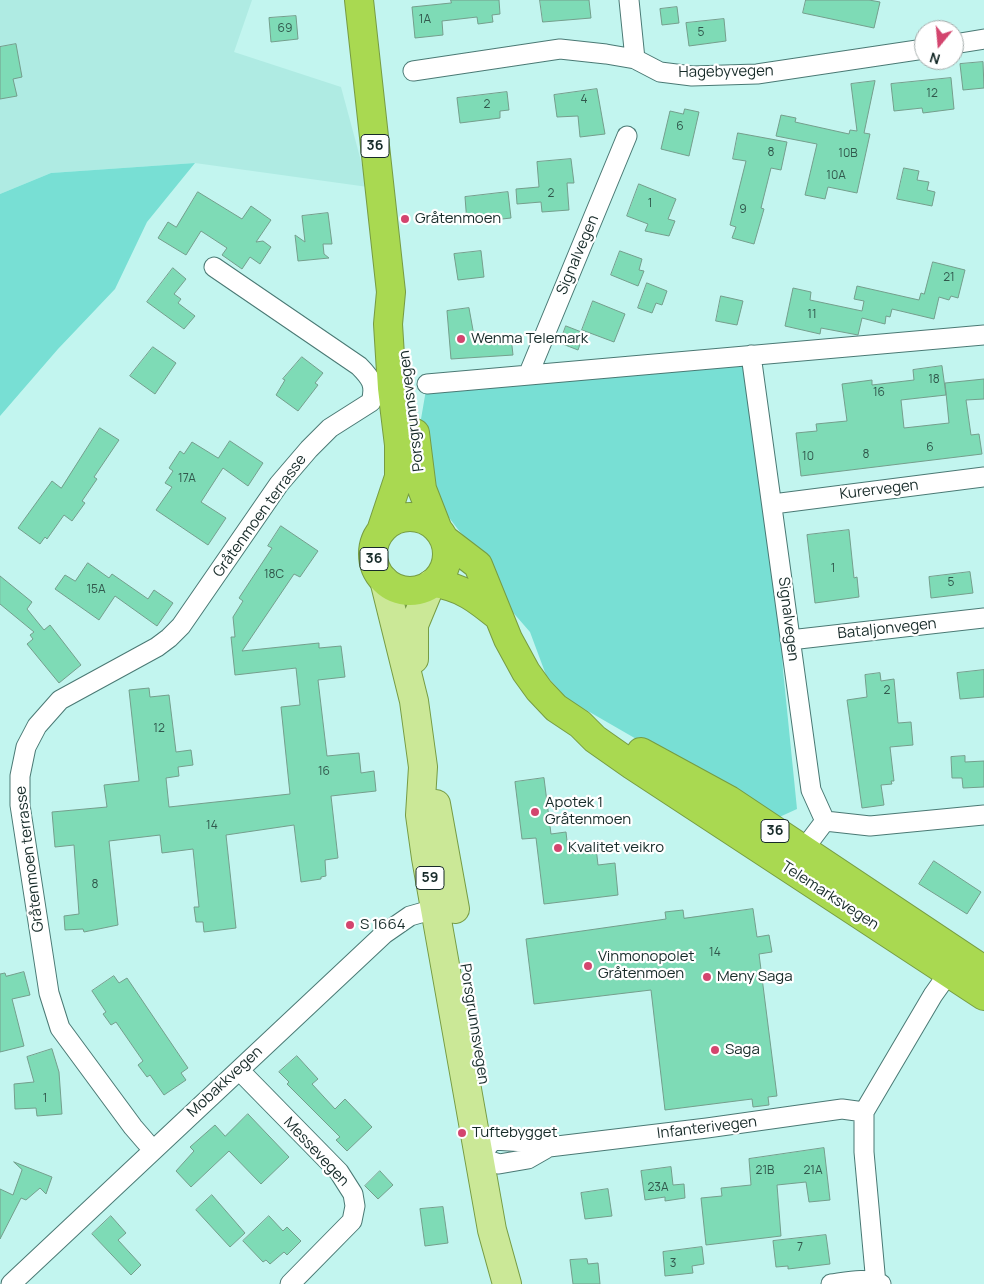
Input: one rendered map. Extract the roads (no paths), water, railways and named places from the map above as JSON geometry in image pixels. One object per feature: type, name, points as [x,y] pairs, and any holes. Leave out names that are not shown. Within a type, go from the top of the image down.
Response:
[{"type":"highway","name":"Porsgrunnsvegen","points":[[359,0],[391,292],[388,324],[392,388],[399,445],[399,477],[381,531],[376,540],[373,556],[378,572],[384,580]]},
{"type":"highway","name":"Porsgrunnsvegen","points":[[391,292],[401,320],[422,490],[441,534],[446,560],[443,569],[432,584]]},
{"type":"highway","name":"36","points":[[381,531],[399,519],[410,517],[420,519],[441,534]]},
{"type":"highway","name":"Telemarksvegen","points":[[441,534],[478,564],[489,587],[499,617],[526,672],[539,690],[556,708],[580,724],[595,740],[796,859],[955,964],[984,996]]},
{"type":"highway","name":"36","points":[[384,580],[393,587],[404,590],[422,589],[432,584]]},
{"type":"highway","name":"Telemarksvegen","points":[[432,584],[453,586],[478,600],[499,617]]},
{"type":"highway","name":"Telemarksvegen","points":[[955,964],[984,970]]},
{"type":"main road","name":"Porsgrunnsvegen","points":[[384,580],[414,700],[423,767],[438,811],[445,906],[490,1154],[492,1230],[508,1284]]},
{"type":"main road","name":"Porsgrunnsvegen","points":[[414,700],[414,626],[432,584]]},
{"type":"street","points":[[629,0],[634,59]]},
{"type":"street","points":[[964,42],[984,39]]},
{"type":"street","name":"Hagebyvegen","points":[[413,71],[560,49],[634,59],[660,72],[692,76],[757,74],[914,50]]},
{"type":"street","name":"Signalvegen","points":[[528,373],[627,136]]},
{"type":"street","name":"Gråtenmoen terrasse","points":[[152,1149],[133,1127],[60,1028],[48,993],[20,805],[20,776],[26,747],[37,726],[60,700],[157,647],[180,626],[279,484],[330,428],[371,402],[374,390],[371,378],[359,366],[214,268]]},
{"type":"street","points":[[427,384],[528,373],[844,349],[984,335]]},
{"type":"street","name":"Signalvegen","points":[[752,355],[811,790],[825,821]]},
{"type":"street","name":"Kurervegen","points":[[773,504],[984,477]]},
{"type":"street","name":"Bataljonvegen","points":[[790,640],[984,618]]},
{"type":"street","points":[[796,859],[825,821],[870,826],[984,815]]},
{"type":"street","name":"Mobakkvegen","points":[[11,1284],[152,1149],[384,934],[410,916],[445,906]]},
{"type":"street","points":[[831,1284],[877,1283],[864,1152],[864,1112],[933,995],[955,964]]},
{"type":"street","name":"Messevegen","points":[[239,1070],[339,1172],[353,1194],[355,1206],[352,1221],[290,1284]]},
{"type":"street","name":"Infanterivegen","points":[[490,1154],[526,1142],[549,1147],[842,1109],[864,1112]]},
{"type":"street","name":"Infanterivegen","points":[[490,1154],[528,1159],[549,1147]]},
{"type":"place","name":"Gråtenmoen","points":[[405,219]]},
{"type":"place","name":"Wenma Telemark","points":[[461,339]]},
{"type":"place","name":"Apotek 1 Gråtenmoen","points":[[535,812]]},
{"type":"place","name":"Kvalitet veikro","points":[[558,848]]},
{"type":"place","name":"S 1664","points":[[350,925]]},
{"type":"place","name":"Vinmonopolet Gråtenmoen","points":[[588,966]]},
{"type":"place","name":"Meny Saga","points":[[707,977]]},
{"type":"place","name":"Saga","points":[[715,1050]]},
{"type":"place","name":"Tuftebygget","points":[[462,1133]]}]
